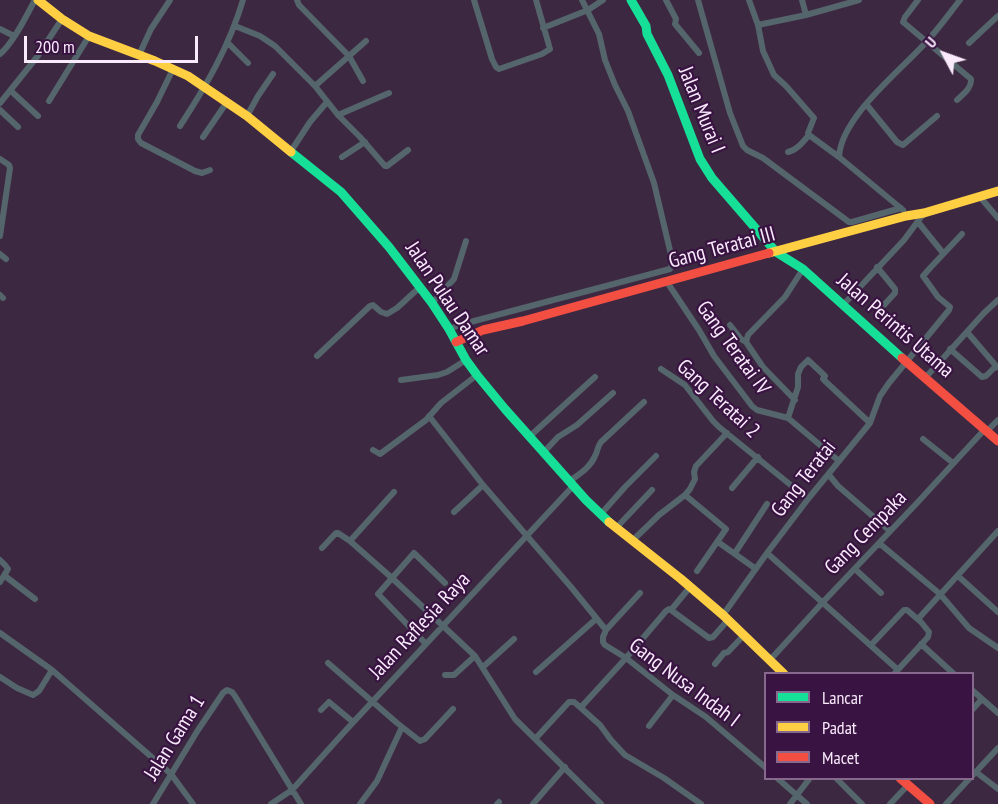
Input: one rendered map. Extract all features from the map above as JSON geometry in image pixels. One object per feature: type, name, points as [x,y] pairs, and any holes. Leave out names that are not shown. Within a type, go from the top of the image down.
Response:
[{"type":"street","name":"Jalan Pulau Damar","points":[[37,0],[89,36],[188,76],[247,116],[332,184],[354,206],[420,287],[477,375],[586,500],[616,528],[690,587],[782,672]]},
{"type":"street","points":[[1,54],[37,0]]},
{"type":"street","points":[[139,55],[151,29],[170,0]]},
{"type":"street","points":[[180,126],[228,43],[243,0]]},
{"type":"street","points":[[297,0],[299,5],[349,56],[363,81]]},
{"type":"street","points":[[474,0],[492,59],[500,69],[549,50],[536,0]]},
{"type":"street","points":[[453,336],[463,324],[629,286],[670,268],[672,259],[654,183],[628,111],[605,60],[599,34],[582,0]]},
{"type":"street","points":[[543,28],[588,10],[603,0]]},
{"type":"street","name":"Jalan Murai I","points":[[631,0],[646,26],[647,34],[668,75],[705,169],[773,248]]},
{"type":"street","points":[[666,0],[676,19],[675,24],[699,53]]},
{"type":"street","points":[[698,0],[730,113],[743,146],[763,158],[849,222],[904,212]]},
{"type":"street","points":[[749,0],[758,25],[763,51],[774,75],[798,98],[814,118],[809,135],[798,147],[788,152]]},
{"type":"street","points":[[802,0],[806,15]]},
{"type":"street","points":[[758,25],[806,15],[857,0]]},
{"type":"street","points":[[918,0],[903,22],[971,79],[972,84],[957,100]]},
{"type":"street","points":[[838,157],[841,144],[849,128],[866,105],[927,41],[960,0]]},
{"type":"street","points":[[969,43],[998,16]]},
{"type":"street","points":[[0,103],[37,57],[62,19]]},
{"type":"street","points":[[235,26],[268,41],[315,86],[338,115],[386,166],[408,150]]},
{"type":"street","points":[[0,29],[14,36]]},
{"type":"street","points":[[49,101],[89,36]]},
{"type":"street","points":[[315,86],[366,42]]},
{"type":"street","points":[[228,43],[248,63]]},
{"type":"street","points":[[172,69],[138,139],[141,143],[195,171],[202,173],[210,171]]},
{"type":"street","points":[[247,116],[273,74]]},
{"type":"street","points":[[10,91],[38,116]]},
{"type":"street","points":[[338,115],[389,93]]},
{"type":"street","points":[[203,137],[227,102]]},
{"type":"street","points":[[291,151],[310,122],[327,102]]},
{"type":"street","points":[[866,105],[897,142],[903,145],[937,116]]},
{"type":"street","points":[[0,110],[18,127]]},
{"type":"street","points":[[809,135],[904,212]]},
{"type":"street","points":[[342,157],[365,142]]},
{"type":"street","points":[[0,159],[10,168],[0,236]]},
{"type":"street","name":"Gang Teratai III","points":[[453,336],[465,337],[483,330],[524,321],[629,286],[667,282],[773,248],[904,212],[921,218],[998,191]]},
{"type":"street","points":[[980,197],[998,218]]},
{"type":"street","points":[[843,305],[904,240],[921,218],[943,253],[962,234]]},
{"type":"street","points":[[432,303],[454,279],[466,241]]},
{"type":"street","name":"Jalan Perintis Utama","points":[[773,248],[803,269],[998,441]]},
{"type":"street","name":"Gang Teratai","points":[[671,610],[707,638],[711,638],[767,553],[870,423],[880,396],[949,310],[950,307],[938,297],[923,278],[943,253]]},
{"type":"street","points":[[0,254],[6,259]]},
{"type":"street","points":[[877,267],[896,289],[884,305]]},
{"type":"street","points":[[746,342],[748,335],[785,297],[803,269]]},
{"type":"street","name":"Gang Teratai IV","points":[[667,282],[714,356],[752,406],[758,410],[788,418],[839,461]]},
{"type":"street","points":[[317,356],[370,306],[373,305],[387,314],[420,287]]},
{"type":"street","points":[[926,377],[998,300]]},
{"type":"street","points":[[730,325],[746,342],[763,366],[795,399]]},
{"type":"street","points":[[950,349],[982,377],[998,367],[967,332]]},
{"type":"street","points":[[401,380],[438,375],[466,360]]},
{"type":"street","points":[[788,418],[798,387],[798,374],[808,360],[825,376],[823,379],[870,423]]},
{"type":"street","name":"Gang Teratai 2","points":[[661,369],[685,385],[712,421],[808,499]]},
{"type":"street","points":[[373,450],[379,454],[382,453],[477,375]]},
{"type":"street","points":[[529,437],[595,377]]},
{"type":"street","points":[[544,452],[558,437],[577,425],[613,393]]},
{"type":"street","name":"Jalan Raflesia Raya","points":[[271,804],[292,790],[591,465],[601,442],[644,402]]},
{"type":"street","name":"Gang Nusa Indah I","points":[[429,416],[483,485],[606,630],[603,636],[605,645],[706,717],[764,767]]},
{"type":"street","points":[[986,430],[998,420]]},
{"type":"street","name":"Gang Cempaka","points":[[770,660],[986,430]]},
{"type":"street","points":[[632,541],[659,515],[685,495],[695,479],[696,466],[727,434]]},
{"type":"street","points":[[923,439],[953,463]]},
{"type":"street","points":[[601,514],[656,456]]},
{"type":"street","points":[[732,489],[758,457]]},
{"type":"street","points":[[829,475],[838,486],[891,531]]},
{"type":"street","points":[[454,512],[483,485]]},
{"type":"street","points":[[616,528],[652,490]]},
{"type":"street","points":[[350,541],[394,492]]},
{"type":"street","points":[[685,495],[726,528],[697,571]]},
{"type":"street","points":[[735,553],[767,504]]},
{"type":"street","points":[[918,619],[998,531]]},
{"type":"street","points":[[322,548],[337,533],[350,541],[392,578],[475,656],[515,719],[601,804]]},
{"type":"street","points":[[718,542],[756,569]]},
{"type":"street","points":[[879,543],[940,594],[969,627],[998,648]]},
{"type":"street","points":[[426,644],[378,596],[414,553],[445,584]]},
{"type":"street","points":[[767,553],[870,645],[895,671],[929,635],[918,619],[904,610],[870,645]]},
{"type":"street","points":[[0,560],[8,569],[0,582]]},
{"type":"street","points":[[855,569],[881,593]]},
{"type":"street","points":[[5,576],[35,599]]},
{"type":"street","points":[[958,576],[998,612]]},
{"type":"street","points":[[581,708],[690,587]]},
{"type":"street","points":[[606,630],[640,593]]},
{"type":"street","points":[[536,672],[596,619]]},
{"type":"street","points":[[0,633],[52,670],[171,774],[193,804]]},
{"type":"street","points":[[715,664],[744,635]]},
{"type":"street","points":[[483,667],[514,639]]},
{"type":"street","points":[[921,645],[952,672]]},
{"type":"street","points":[[445,675],[454,675],[475,656]]},
{"type":"street","points":[[328,663],[417,739],[423,740],[453,709]]},
{"type":"street","points":[[0,677],[33,695],[39,691],[52,670]]},
{"type":"street","name":"Jalan Gama 1","points":[[153,804],[198,730],[227,690],[235,696],[292,790]]},
{"type":"street","points":[[974,692],[998,713]]},
{"type":"street","points":[[649,726],[673,695]]},
{"type":"street","points":[[974,708],[982,699]]},
{"type":"street","points":[[536,738],[572,701],[600,725],[611,741],[626,755],[701,804]]},
{"type":"street","points":[[321,710],[329,702],[353,722]]},
{"type":"street","points":[[360,804],[377,781],[402,727]]},
{"type":"street","points":[[974,772],[998,748]]},
{"type":"street","points":[[533,804],[565,767]]},
{"type":"street","points":[[974,779],[998,789]]},
{"type":"street","points":[[779,780],[807,804]]},
{"type":"street","points":[[790,804],[809,780]]},
{"type":"street","points":[[838,780],[862,804]]},
{"type":"street","points":[[946,804],[966,780]]},
{"type":"street","points":[[890,804],[904,782],[930,804]]},
{"type":"street","points":[[292,790],[301,804]]},
{"type":"street","points":[[688,804],[693,798]]},
{"type":"traffic: fast","points":[[631,0],[646,26],[647,34],[668,75],[700,159],[712,178],[776,252],[803,269],[902,358]]},
{"type":"traffic: fast","points":[[291,152],[341,192],[389,247],[432,303],[477,375],[586,500],[609,522]]},
{"type":"traffic: slow","points":[[38,0],[89,36],[188,76],[247,116],[291,152]]},
{"type":"traffic: slow","points":[[769,253],[924,213],[998,191]]},
{"type":"traffic: slow","points":[[609,522],[723,615],[782,672]]},
{"type":"traffic: jam","points":[[456,342],[483,330],[769,253]]},
{"type":"traffic: jam","points":[[902,358],[998,441]]},
{"type":"traffic: jam","points":[[902,780],[930,804]]}]
